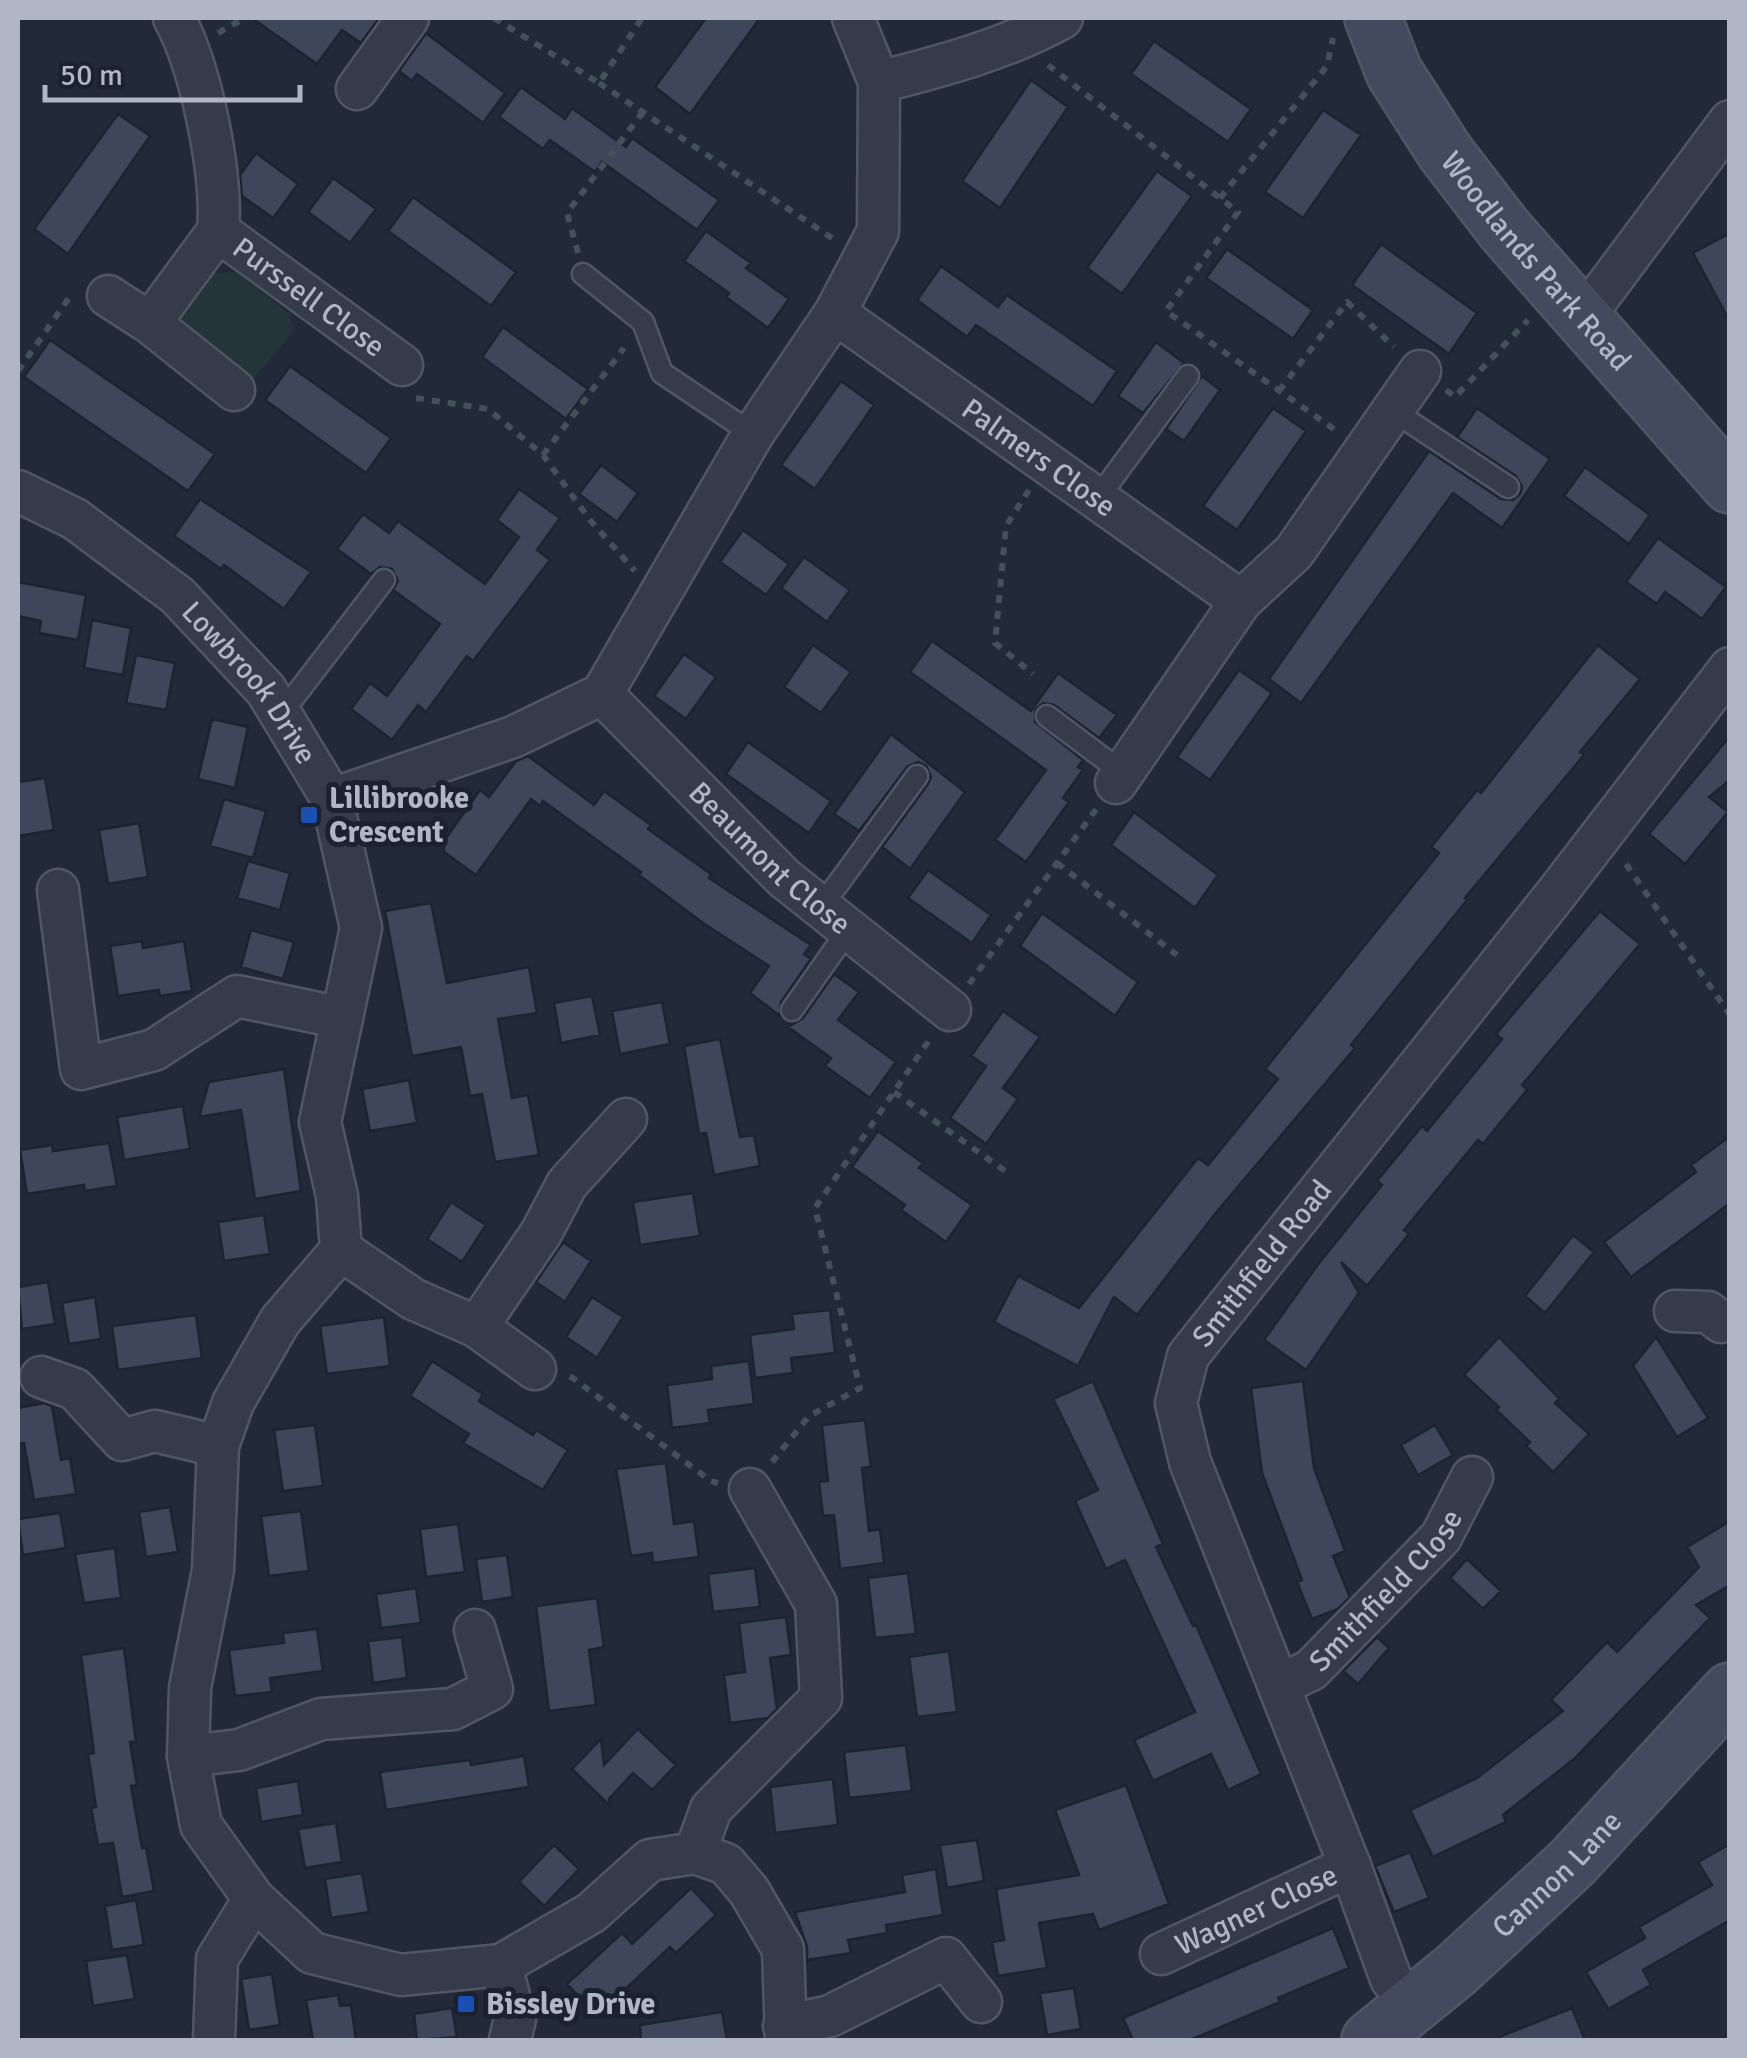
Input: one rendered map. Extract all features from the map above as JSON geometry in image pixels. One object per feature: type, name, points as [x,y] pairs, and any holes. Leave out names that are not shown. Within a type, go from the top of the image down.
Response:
[{"type":"street","name":"Purssell Close","points":[[150,323],[218,231],[221,196],[190,48],[174,18]]},
{"type":"street","points":[[357,89],[408,18]]},
{"type":"street","points":[[332,799],[513,738],[602,694],[753,434],[835,312],[878,230],[879,82],[853,18]]},
{"type":"street","points":[[879,82],[938,67],[1015,40],[1062,18]]},
{"type":"street","name":"Woodlands Park Road","points":[[1352,23],[1394,72],[1445,152],[1505,230],[1730,485]]},
{"type":"street","points":[[1570,304],[1730,121]]},
{"type":"street","name":"Purssell Close","points":[[218,231],[402,365]]},
{"type":"street","points":[[108,296],[150,323],[234,390]]},
{"type":"street","name":"Palmers Close","points":[[835,312],[1242,601]]},
{"type":"street","points":[[1119,778],[1242,601],[1294,552],[1420,371]]},
{"type":"street","name":"Lowbrook Drive","points":[[18,491],[75,520],[178,596],[266,690],[332,799],[361,928],[320,1122],[337,1196],[342,1250]]},
{"type":"street","name":"Smithfield Road","points":[[1413,2007],[1391,1979],[1190,1462],[1176,1402],[1188,1356],[1730,668]]},
{"type":"street","name":"Beaumont Close","points":[[602,694],[784,878],[950,1010]]},
{"type":"street","points":[[58,890],[81,1069],[154,1050],[237,996],[342,1018]]},
{"type":"street","points":[[477,1327],[541,1233],[567,1184],[626,1119]]},
{"type":"street","points":[[535,1369],[477,1327],[413,1299],[342,1250],[280,1321],[233,1403],[218,1446],[213,1570],[190,1688],[188,1756],[201,1825],[254,1899],[312,1953],[401,1975],[501,1965],[592,1913],[650,1860],[696,1853],[726,1864],[749,1891],[783,1949],[785,2033],[830,2016],[946,1958],[981,2002]]},
{"type":"street","points":[[1675,1311],[1708,1312],[1727,1331]]},
{"type":"street","points":[[41,1377],[75,1390],[122,1440],[155,1431],[218,1446]]},
{"type":"street","name":"Smithfield Close","points":[[1278,1685],[1312,1670],[1441,1537],[1472,1477]]},
{"type":"street","points":[[696,1853],[711,1809],[821,1698],[816,1604],[750,1489]]},
{"type":"street","points":[[188,1756],[238,1750],[321,1720],[453,1709],[492,1689],[475,1630]]},
{"type":"street","name":"Cannon Lane","points":[[1370,2040],[1413,2007],[1573,1862],[1730,1691]]},
{"type":"street","name":"Wagner Close","points":[[1160,1954],[1350,1866]]},
{"type":"street","points":[[214,2040],[218,1959],[254,1899]]},
{"type":"street","points":[[501,1965],[515,2019],[510,2040]]},
{"type":"lane","points":[[583,274],[643,322],[662,373],[753,434]]},
{"type":"lane","points":[[1097,499],[1188,376]]},
{"type":"lane","points":[[1392,410],[1508,487]]},
{"type":"lane","points":[[281,714],[384,580]]},
{"type":"lane","points":[[1047,716],[1119,778]]},
{"type":"lane","points":[[792,1010],[835,918],[918,776]]},
{"type":"path","points":[[494,18],[864,258]]},
{"type":"path","points":[[599,83],[642,18]]},
{"type":"path","points":[[1220,198],[1327,66],[1334,39],[1352,23]]},
{"type":"path","points":[[1015,40],[1238,212],[1166,311],[1364,450]]},
{"type":"path","points":[[583,274],[568,213],[642,113]]},
{"type":"path","points":[[18,370],[74,290],[108,296]]},
{"type":"path","points":[[1279,390],[1347,302],[1420,371],[1455,396],[1570,304]]},
{"type":"path","points":[[543,455],[628,344],[647,330]]},
{"type":"path","points":[[402,365],[415,398],[488,409],[543,455],[590,520],[658,597]]},
{"type":"path","points":[[1033,674],[994,642],[1006,526],[1046,463]]},
{"type":"path","points":[[535,1369],[570,1376],[711,1481],[750,1489],[809,1416],[860,1388],[815,1208],[950,1010],[1119,778]]},
{"type":"path","points":[[1604,831],[1730,1015]]},
{"type":"path","points":[[1057,863],[1177,955]]},
{"type":"path","points":[[894,1092],[1008,1174]]},
{"type":"shaded area","points":[[236,272],[289,313],[295,329],[247,387],[189,342],[179,314],[207,273]]},
{"type":"building","points":[[252,18],[379,18],[361,43],[342,30],[317,64]]},
{"type":"building","points":[[706,18],[760,18],[690,114],[655,87]]},
{"type":"building","points":[[426,33],[505,93],[483,123],[417,74],[412,81],[399,71]]},
{"type":"building","points":[[1154,41],[1251,109],[1228,142],[1131,74]]},
{"type":"building","points":[[1031,80],[1068,107],[1000,208],[962,181]]},
{"type":"building","points":[[521,87],[565,119],[572,108],[626,147],[632,138],[719,200],[697,230],[602,162],[595,172],[550,140],[543,149],[499,117]]},
{"type":"building","points":[[1323,110],[1361,135],[1303,218],[1265,192]]},
{"type":"building","points":[[118,114],[150,136],[68,254],[34,229]]},
{"type":"building","points":[[256,153],[298,184],[273,218],[242,196],[240,175]]},
{"type":"building","points":[[1157,171],[1192,196],[1122,294],[1087,268]]},
{"type":"building","points":[[333,178],[376,209],[350,243],[308,212]]},
{"type":"building","points":[[413,197],[516,272],[491,306],[388,231]]},
{"type":"building","points":[[706,231],[751,263],[746,268],[789,299],[768,328],[726,297],[729,293],[684,261]]},
{"type":"building","points":[[1730,233],[1730,322],[1693,253]]},
{"type":"building","points":[[1381,244],[1477,313],[1449,354],[1352,285]]},
{"type":"building","points":[[1227,249],[1313,310],[1293,339],[1206,278]]},
{"type":"building","points":[[941,266],[998,307],[1007,295],[1117,371],[1093,406],[976,325],[967,337],[917,300]]},
{"type":"building","points":[[503,327],[588,389],[566,419],[482,357]]},
{"type":"building","points":[[50,340],[215,454],[188,491],[24,377]]},
{"type":"building","points":[[1156,342],[1184,363],[1143,413],[1118,396]]},
{"type":"building","points":[[290,366],[391,438],[366,473],[265,400]]},
{"type":"building","points":[[1202,376],[1220,390],[1184,441],[1166,429]]},
{"type":"building","points":[[841,381],[874,405],[815,489],[781,465]]},
{"type":"building","points":[[1273,408],[1306,431],[1237,530],[1203,506]]},
{"type":"building","points":[[1477,408],[1550,459],[1502,528],[1453,493],[1301,703],[1269,679],[1429,451],[1501,499],[1513,500],[1520,494],[1522,487],[1516,476],[1457,437]]},
{"type":"building","points":[[601,465],[638,493],[617,522],[579,494]]},
{"type":"building","points":[[1585,467],[1650,515],[1629,544],[1564,496]]},
{"type":"building","points":[[519,489],[560,518],[537,550],[550,560],[473,661],[467,656],[426,712],[418,705],[392,740],[351,709],[370,683],[387,696],[440,624],[393,590],[398,581],[392,569],[380,567],[371,574],[337,549],[363,514],[389,533],[398,521],[485,584],[519,537],[497,520]]},
{"type":"building","points":[[200,499],[311,572],[284,609],[224,565],[221,569],[174,536]]},
{"type":"building","points":[[743,530],[789,564],[766,595],[720,562]]},
{"type":"building","points":[[1658,538],[1726,587],[1702,619],[1665,592],[1657,604],[1626,582]]},
{"type":"building","points":[[804,557],[850,590],[827,622],[781,588]]},
{"type":"building","points":[[18,582],[86,595],[78,640],[39,633],[41,621],[18,616]]},
{"type":"building","points":[[92,620],[131,628],[123,675],[84,668]]},
{"type":"building","points":[[932,641],[1031,711],[1058,673],[1117,715],[1099,738],[1054,705],[1043,703],[1036,709],[1035,722],[1083,760],[1078,767],[1083,770],[1063,798],[1069,802],[1026,862],[995,840],[1046,770],[910,672]]},
{"type":"building","points":[[813,645],[851,672],[821,713],[784,687]]},
{"type":"building","points":[[1598,645],[1640,679],[1580,752],[1584,755],[1465,898],[1351,1045],[1355,1048],[1215,1214],[1137,1315],[1114,1297],[1078,1366],[994,1322],[1018,1276],[1079,1308],[1198,1158],[1208,1165],[1278,1079],[1265,1069],[1439,853],[1431,847],[1477,790],[1481,793]]},
{"type":"building","points":[[684,654],[716,677],[686,719],[654,696]]},
{"type":"building","points":[[136,655],[175,663],[166,710],[126,703]]},
{"type":"building","points":[[1239,670],[1272,693],[1210,780],[1177,757]]},
{"type":"building","points":[[212,719],[248,727],[235,788],[198,779]]},
{"type":"building","points":[[891,734],[965,792],[910,869],[882,847],[928,784],[931,777],[926,766],[918,762],[907,767],[859,831],[834,814]]},
{"type":"building","points":[[1730,736],[1730,780],[1709,797],[1728,812],[1685,864],[1649,834]]},
{"type":"building","points":[[748,742],[831,801],[809,833],[726,774]]},
{"type":"building","points":[[528,756],[594,805],[604,791],[651,825],[648,829],[711,874],[709,878],[811,945],[804,954],[811,959],[781,1002],[780,1016],[750,993],[769,966],[703,923],[543,801],[540,806],[531,799],[476,875],[444,852],[444,841],[480,790],[489,797],[516,761]]},
{"type":"building","points":[[45,778],[54,830],[18,836],[18,782]]},
{"type":"building","points":[[224,799],[266,811],[253,858],[210,846]]},
{"type":"building","points":[[1134,812],[1218,875],[1195,908],[1111,845]]},
{"type":"building","points":[[139,823],[148,877],[108,884],[99,830]]},
{"type":"building","points":[[248,861],[290,873],[280,910],[237,898]]},
{"type":"building","points":[[928,870],[991,915],[972,943],[908,898]]},
{"type":"building","points":[[431,903],[447,983],[529,967],[537,1013],[498,1019],[512,1098],[528,1095],[539,1155],[495,1162],[482,1094],[470,1096],[461,1047],[412,1056],[385,911]]},
{"type":"building","points":[[1600,911],[1640,944],[1522,1085],[1527,1090],[1483,1144],[1478,1140],[1404,1230],[1409,1234],[1367,1286],[1341,1262],[1359,1293],[1306,1370],[1264,1340],[1382,1185],[1377,1181],[1422,1126],[1427,1131],[1502,1039],[1496,1034]]},
{"type":"building","points":[[1042,913],[1138,982],[1115,1016],[1020,946]]},
{"type":"building","points":[[251,930],[294,942],[283,979],[241,967]]},
{"type":"building","points":[[142,941],[143,948],[184,941],[192,991],[160,996],[159,990],[118,996],[110,946]]},
{"type":"building","points":[[834,974],[859,992],[838,1020],[896,1062],[870,1098],[825,1066],[831,1058],[788,1027],[803,1018]]},
{"type":"building","points":[[592,996],[600,1035],[561,1043],[554,1003]]},
{"type":"building","points":[[662,1002],[670,1044],[620,1054],[612,1011]]},
{"type":"building","points":[[1003,1011],[1040,1037],[1003,1088],[1018,1099],[986,1144],[950,1118],[986,1066],[971,1056]]},
{"type":"building","points":[[720,1039],[740,1137],[754,1135],[760,1166],[714,1175],[706,1133],[699,1134],[684,1046]]},
{"type":"building","points":[[284,1069],[301,1191],[255,1199],[241,1110],[199,1117],[209,1082]]},
{"type":"building","points":[[409,1080],[417,1123],[370,1131],[362,1089]]},
{"type":"building","points":[[183,1106],[190,1149],[124,1160],[117,1117]]},
{"type":"building","points":[[878,1131],[923,1163],[919,1168],[972,1205],[946,1242],[901,1210],[905,1205],[852,1167]]},
{"type":"building","points":[[1730,1136],[1730,1203],[1631,1277],[1604,1242],[1696,1172],[1691,1165]]},
{"type":"building","points":[[109,1143],[117,1186],[85,1191],[84,1185],[27,1194],[20,1150],[52,1145],[53,1151]]},
{"type":"building","points":[[693,1193],[700,1236],[640,1245],[633,1202]]},
{"type":"building","points":[[451,1202],[486,1225],[462,1262],[427,1239]]},
{"type":"building","points":[[264,1215],[270,1254],[224,1261],[218,1222]]},
{"type":"building","points":[[1573,1235],[1594,1252],[1545,1313],[1525,1296]]},
{"type":"building","points":[[563,1242],[591,1261],[565,1302],[536,1282]]},
{"type":"building","points":[[48,1282],[55,1324],[22,1329],[18,1287]]},
{"type":"building","points":[[95,1297],[101,1339],[69,1344],[62,1303]]},
{"type":"building","points":[[592,1297],[623,1317],[597,1358],[566,1337]]},
{"type":"building","points":[[830,1310],[835,1353],[791,1358],[793,1373],[755,1378],[750,1335],[794,1329],[792,1314]]},
{"type":"building","points":[[196,1315],[202,1358],[118,1370],[112,1326]]},
{"type":"building","points":[[384,1317],[390,1366],[327,1374],[320,1326]]},
{"type":"building","points":[[1499,1337],[1559,1398],[1555,1403],[1589,1434],[1553,1472],[1526,1446],[1530,1442],[1496,1410],[1499,1407],[1464,1375]]},
{"type":"building","points":[[1656,1337],[1708,1418],[1677,1437],[1633,1366]]},
{"type":"building","points":[[432,1361],[483,1394],[479,1401],[533,1435],[536,1430],[568,1450],[543,1490],[463,1443],[469,1434],[410,1396]]},
{"type":"building","points":[[749,1361],[754,1404],[708,1410],[710,1423],[672,1428],[667,1385],[712,1379],[711,1366]]},
{"type":"building","points":[[1093,1381],[1163,1544],[1156,1547],[1193,1626],[1196,1625],[1261,1774],[1228,1790],[1211,1754],[1153,1781],[1134,1740],[1195,1712],[1125,1560],[1106,1569],[1075,1501],[1098,1490],[1053,1399]]},
{"type":"building","points":[[1303,1381],[1314,1468],[1345,1551],[1333,1556],[1350,1597],[1338,1609],[1312,1619],[1297,1582],[1302,1580],[1262,1473],[1251,1388]]},
{"type":"building","points":[[44,1403],[52,1406],[61,1460],[70,1458],[76,1494],[34,1500],[24,1443],[18,1444],[18,1408]]},
{"type":"building","points":[[865,1420],[871,1467],[862,1468],[869,1531],[880,1529],[884,1563],[840,1569],[834,1515],[823,1516],[819,1482],[828,1481],[822,1425]]},
{"type":"building","points":[[315,1425],[323,1486],[283,1491],[274,1430]]},
{"type":"building","points":[[1435,1425],[1453,1455],[1418,1475],[1401,1445]]},
{"type":"building","points":[[666,1463],[674,1524],[694,1521],[699,1557],[653,1563],[652,1553],[631,1556],[616,1469]]},
{"type":"building","points":[[170,1507],[178,1552],[146,1557],[139,1512]]},
{"type":"building","points":[[301,1511],[309,1571],[269,1576],[261,1516]]},
{"type":"building","points":[[60,1513],[66,1548],[23,1555],[18,1519]]},
{"type":"building","points":[[1730,1521],[1730,1585],[1696,1605],[1710,1618],[1574,1759],[1503,1815],[1506,1822],[1433,1857],[1410,1810],[1477,1778],[1563,1711],[1551,1700],[1607,1642],[1617,1652],[1699,1567],[1687,1547]]},
{"type":"building","points":[[458,1524],[465,1572],[426,1577],[420,1529]]},
{"type":"building","points":[[115,1548],[121,1598],[84,1603],[75,1554]]},
{"type":"building","points":[[507,1555],[513,1597],[482,1602],[476,1559]]},
{"type":"building","points":[[1467,1559],[1501,1591],[1483,1609],[1450,1578]]},
{"type":"building","points":[[755,1568],[760,1607],[713,1612],[708,1574]]},
{"type":"building","points":[[908,1573],[916,1634],[875,1638],[868,1578]]},
{"type":"building","points":[[416,1588],[421,1623],[381,1628],[376,1594]]},
{"type":"building","points":[[597,1598],[604,1647],[589,1650],[596,1705],[549,1711],[536,1606]]},
{"type":"building","points":[[786,1617],[791,1655],[770,1658],[777,1709],[768,1718],[730,1723],[724,1675],[745,1672],[739,1623]]},
{"type":"building","points":[[317,1629],[323,1671],[270,1678],[272,1692],[235,1696],[229,1650],[284,1643],[283,1633]]},
{"type":"building","points":[[402,1637],[407,1678],[373,1683],[368,1641]]},
{"type":"building","points":[[1377,1637],[1389,1648],[1358,1684],[1343,1671]]},
{"type":"building","points":[[124,1648],[136,1742],[130,1742],[137,1785],[131,1786],[154,1891],[122,1897],[113,1843],[98,1845],[91,1808],[96,1807],[88,1754],[94,1753],[81,1655]]},
{"type":"building","points":[[949,1651],[957,1712],[917,1717],[909,1657]]},
{"type":"building","points":[[638,1729],[676,1765],[652,1790],[633,1773],[609,1799],[610,1806],[572,1769],[601,1739],[604,1765]]},
{"type":"building","points":[[906,1745],[912,1791],[849,1798],[844,1752]]},
{"type":"building","points":[[524,1756],[529,1787],[386,1810],[380,1772],[470,1760],[471,1765]]},
{"type":"building","points":[[833,1779],[838,1825],[775,1833],[770,1787]]},
{"type":"building","points":[[298,1781],[303,1815],[261,1822],[256,1788]]},
{"type":"building","points":[[1126,1785],[1169,1904],[1099,1930],[1093,1914],[1039,1923],[1047,1968],[998,1976],[992,1942],[1004,1940],[996,1889],[1079,1875],[1055,1810]]},
{"type":"building","points":[[336,1823],[342,1862],[305,1868],[298,1829]]},
{"type":"building","points":[[977,1840],[984,1881],[947,1888],[940,1845]]},
{"type":"building","points":[[1730,1844],[1730,1920],[1643,1970],[1651,1985],[1608,2009],[1586,1972],[1645,1938],[1639,1927],[1712,1885],[1698,1862]]},
{"type":"building","points":[[554,1845],[579,1869],[544,1906],[519,1882]]},
{"type":"building","points":[[1410,1852],[1429,1898],[1394,1912],[1375,1866]]},
{"type":"building","points":[[936,1869],[943,1915],[886,1925],[887,1933],[848,1940],[851,1953],[807,1960],[807,1947],[795,1912],[905,1892],[902,1875]]},
{"type":"building","points":[[362,1873],[369,1912],[331,1918],[325,1879]]},
{"type":"building","points":[[691,1888],[716,1915],[676,1953],[670,1947],[597,2016],[567,1984],[622,1933],[632,1944]]},
{"type":"building","points":[[136,1900],[144,1945],[112,1950],[105,1906]]},
{"type":"building","points":[[1333,1928],[1349,1968],[1190,2040],[1133,2040],[1123,2018]]},
{"type":"building","points":[[127,1955],[135,1999],[93,2006],[86,1961]]},
{"type":"building","points":[[272,1974],[280,2025],[249,2030],[241,1979]]},
{"type":"building","points":[[1074,1988],[1081,2029],[1047,2035],[1040,1993]]},
{"type":"building","points":[[338,1995],[340,2006],[351,2005],[356,2040],[313,2040],[306,2000]]},
{"type":"building","points":[[452,2008],[457,2037],[417,2040],[414,2014]]},
{"type":"building","points":[[1572,2008],[1585,2040],[1494,2040],[1494,2039]]},
{"type":"building","points":[[722,2012],[727,2040],[641,2040],[640,2025]]},
{"type":"place","name":"Lillibrooke Crescent","points":[[309,815]]},
{"type":"place","name":"Bissley Drive","points":[[466,2004]]}]
